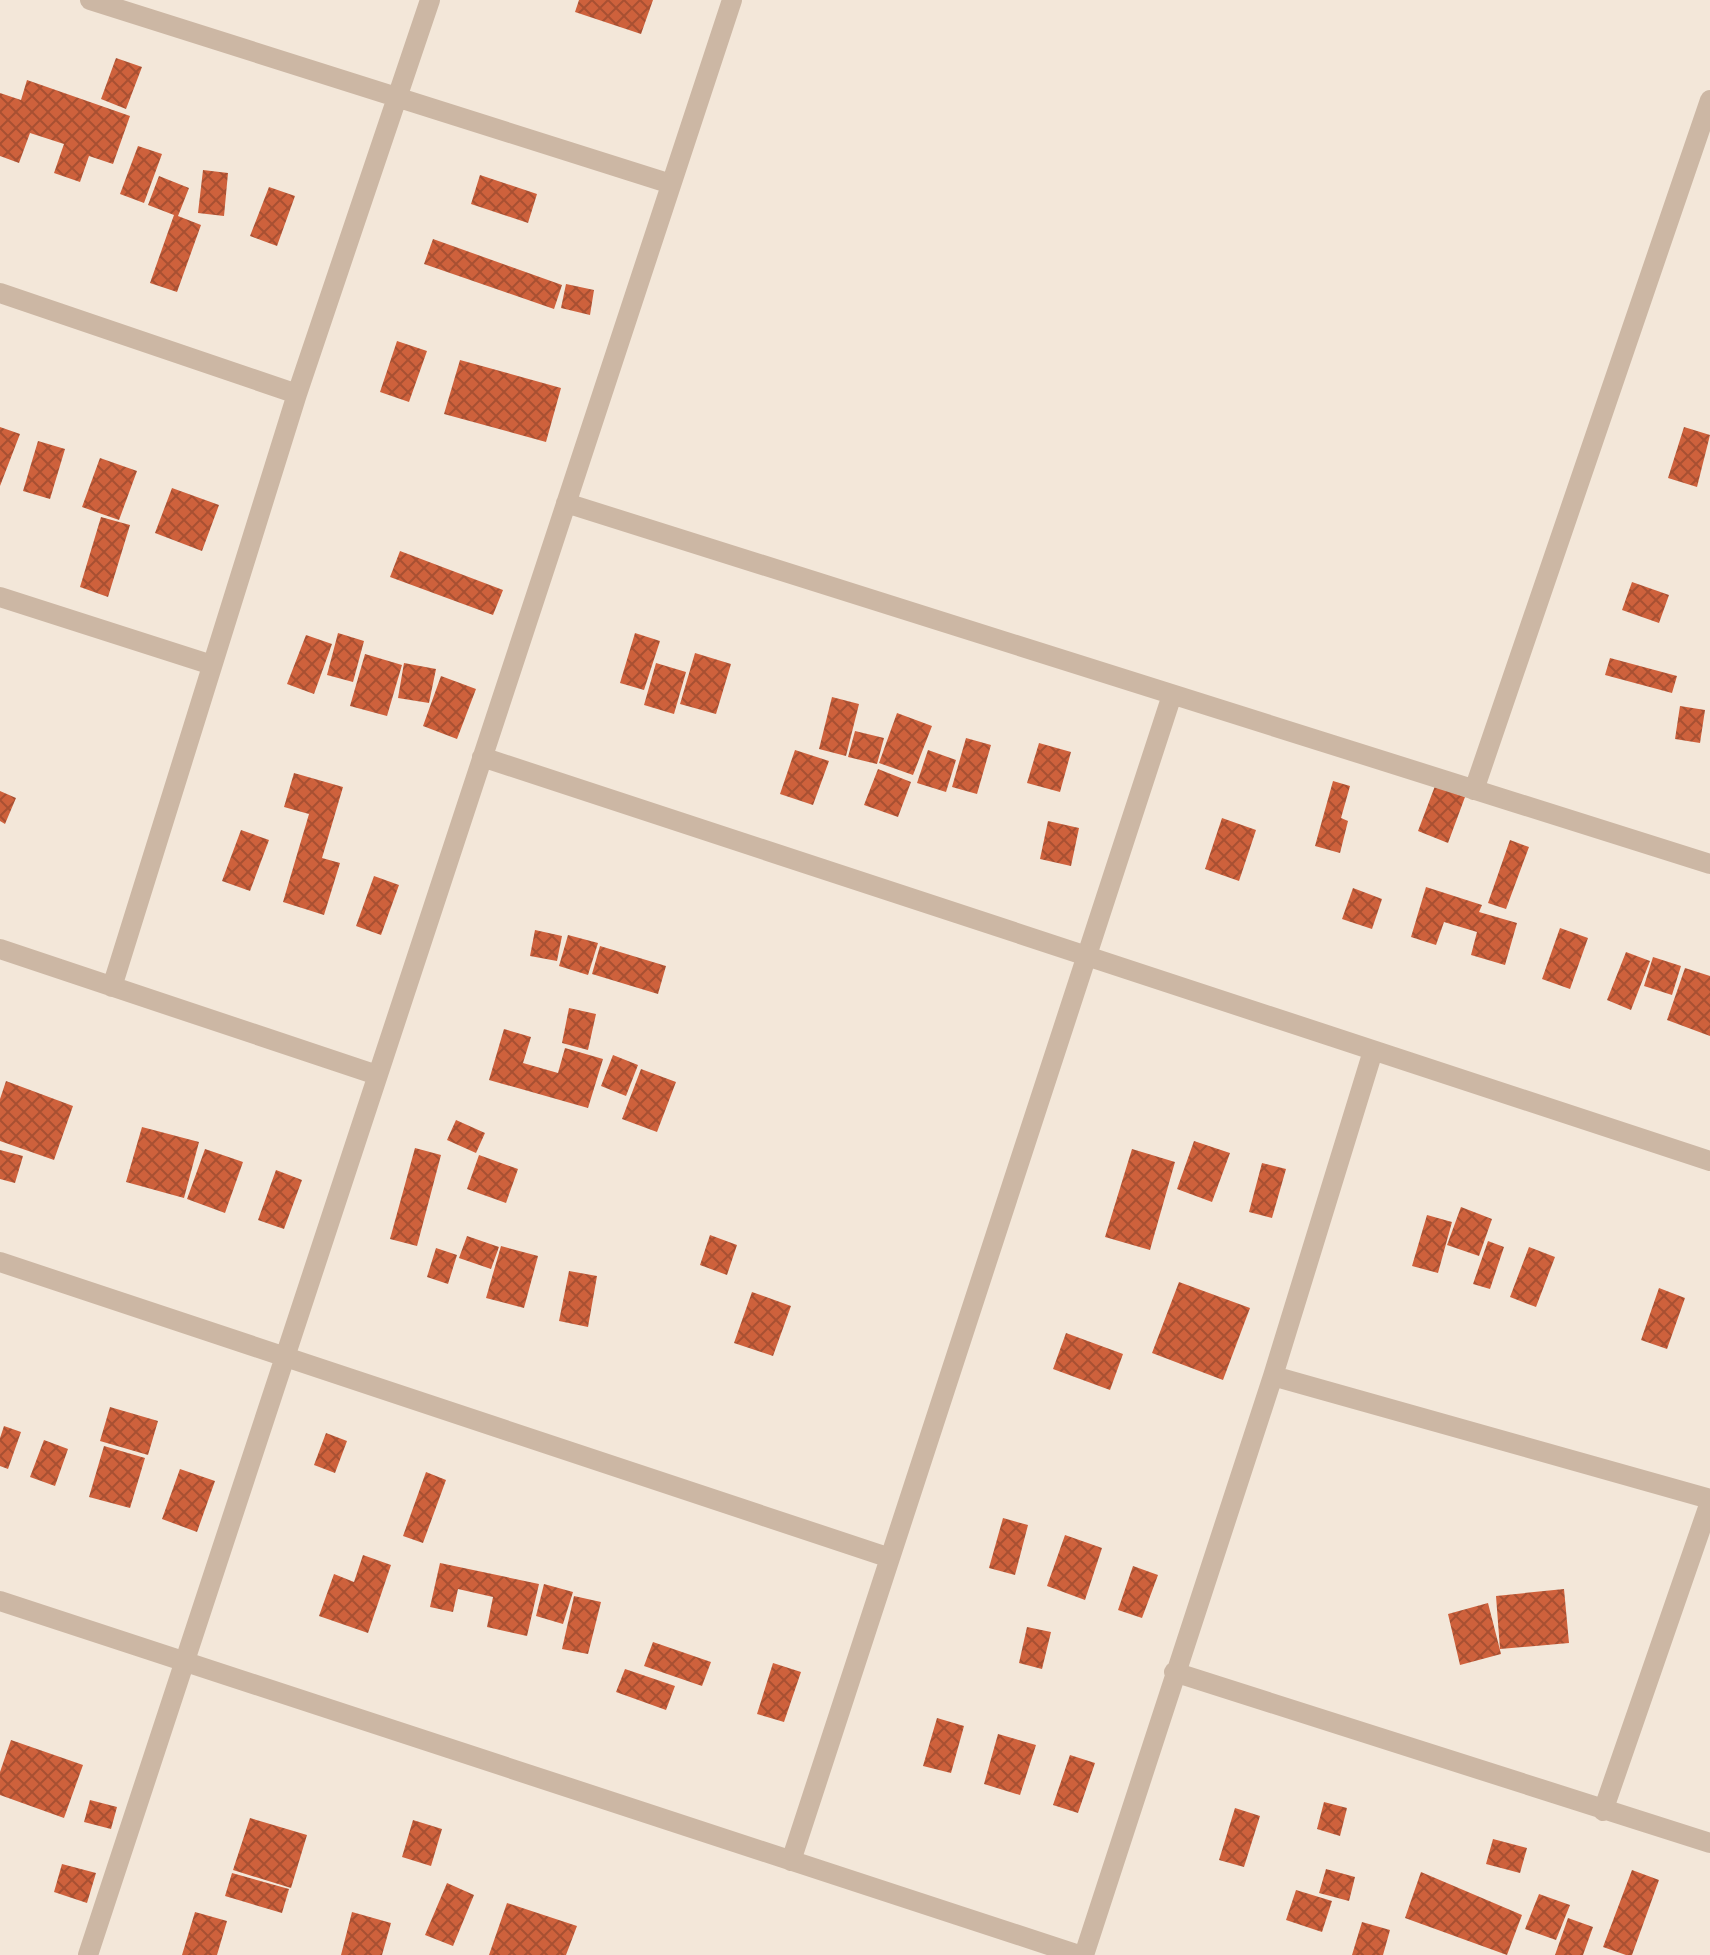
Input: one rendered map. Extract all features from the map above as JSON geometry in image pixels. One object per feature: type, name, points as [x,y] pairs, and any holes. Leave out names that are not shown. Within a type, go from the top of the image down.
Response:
[{"type":"street","points":[[90,0],[671,184]]},
{"type":"street","points":[[112,987],[297,394],[430,0]]},
{"type":"street","points":[[88,1955],[732,0]]},
{"type":"street","points":[[1474,790],[1710,100]]},
{"type":"street","points":[[0,293],[297,394]]},
{"type":"street","points":[[566,503],[1710,864]]},
{"type":"street","points":[[0,597],[212,665]]},
{"type":"street","points":[[791,1861],[1172,695]]},
{"type":"street","points":[[482,757],[1710,1161]]},
{"type":"street","points":[[0,949],[377,1075]]},
{"type":"street","points":[[0,1601],[1081,1955],[1273,1376],[1373,1051]]},
{"type":"street","points":[[0,1262],[890,1558]]},
{"type":"street","points":[[1273,1376],[1710,1501],[1603,1811]]},
{"type":"street","points":[[1174,1672],[1710,1843]]},
{"type":"building","points":[[579,0],[653,0],[641,34],[575,12]]},
{"type":"building","points":[[116,58],[142,67],[126,109],[101,99]]},
{"type":"building","points":[[27,80],[130,116],[113,164],[89,156],[80,182],[54,173],[64,144],[30,133],[19,163],[0,156],[0,93],[21,100]]},
{"type":"building","points":[[138,146],[162,154],[144,203],[120,194]]},
{"type":"building","points":[[203,170],[228,173],[224,216],[198,213]]},
{"type":"building","points":[[480,175],[537,194],[528,223],[471,204]]},
{"type":"building","points":[[159,176],[189,188],[178,216],[201,225],[177,292],[150,283],[174,215],[148,205]]},
{"type":"building","points":[[269,187],[295,196],[277,246],[250,236]]},
{"type":"building","points":[[433,239],[562,285],[554,309],[424,264]]},
{"type":"building","points":[[566,284],[594,290],[590,315],[561,308]]},
{"type":"building","points":[[397,341],[427,351],[409,402],[380,392]]},
{"type":"building","points":[[460,360],[561,388],[546,442],[444,414]]},
{"type":"building","points":[[0,427],[20,434],[0,486]]},
{"type":"building","points":[[1684,427],[1710,435],[1697,487],[1668,478]]},
{"type":"building","points":[[38,441],[65,449],[50,499],[23,491]]},
{"type":"building","points":[[100,458],[137,471],[119,520],[82,507]]},
{"type":"building","points":[[172,488],[219,505],[202,551],[155,533]]},
{"type":"building","points":[[101,517],[130,525],[108,597],[80,587]]},
{"type":"building","points":[[400,551],[503,590],[493,615],[390,577]]},
{"type":"building","points":[[1632,582],[1669,595],[1659,623],[1622,610]]},
{"type":"building","points":[[338,633],[364,641],[353,682],[327,675]]},
{"type":"building","points":[[635,633],[660,641],[644,690],[620,683]]},
{"type":"building","points":[[306,635],[332,644],[314,694],[287,684]]},
{"type":"building","points":[[695,653],[731,664],[716,714],[680,704]]},
{"type":"building","points":[[365,654],[402,665],[387,716],[350,706]]},
{"type":"building","points":[[1610,658],[1677,676],[1672,693],[1605,675]]},
{"type":"building","points":[[404,663],[436,669],[429,703],[398,698]]},
{"type":"building","points":[[656,663],[686,672],[674,714],[644,705]]},
{"type":"building","points":[[441,676],[476,689],[457,739],[423,726]]},
{"type":"building","points":[[832,697],[859,704],[846,756],[819,749]]},
{"type":"building","points":[[1680,706],[1705,710],[1700,743],[1675,739]]},
{"type":"building","points":[[897,713],[932,726],[913,775],[879,763]]},
{"type":"building","points":[[855,731],[884,738],[877,764],[848,757]]},
{"type":"building","points":[[966,738],[991,745],[977,794],[952,787]]},
{"type":"building","points":[[1039,743],[1071,752],[1060,792],[1027,783]]},
{"type":"building","points":[[795,750],[829,761],[813,805],[780,794]]},
{"type":"building","points":[[928,750],[956,760],[946,792],[917,783]]},
{"type":"building","points":[[878,769],[911,782],[898,817],[864,805]]},
{"type":"building","points":[[294,773],[343,787],[322,858],[340,863],[324,915],[283,902],[309,814],[284,807]]},
{"type":"building","points":[[1333,781],[1350,786],[1341,818],[1348,821],[1340,853],[1315,846]]},
{"type":"building","points":[[1435,786],[1465,797],[1448,843],[1418,831]]},
{"type":"building","points":[[0,791],[16,798],[5,824],[0,821]]},
{"type":"building","points":[[1222,818],[1256,830],[1239,881],[1205,869]]},
{"type":"building","points":[[1048,821],[1079,828],[1071,866],[1040,859]]},
{"type":"building","points":[[241,830],[269,840],[250,891],[222,881]]},
{"type":"building","points":[[1510,840],[1529,847],[1506,909],[1488,903]]},
{"type":"building","points":[[374,876],[399,885],[381,935],[356,926]]},
{"type":"building","points":[[1426,887],[1482,905],[1479,912],[1517,923],[1505,965],[1471,955],[1477,932],[1444,922],[1436,945],[1411,937]]},
{"type":"building","points":[[1353,888],[1382,899],[1372,929],[1342,919]]},
{"type":"building","points":[[1560,928],[1588,938],[1570,989],[1542,979]]},
{"type":"building","points":[[535,930],[562,936],[557,961],[530,956]]},
{"type":"building","points":[[568,935],[598,943],[588,975],[559,966]]},
{"type":"building","points":[[600,946],[666,966],[658,994],[592,974]]},
{"type":"building","points":[[1626,952],[1650,961],[1631,1010],[1607,1000]]},
{"type":"building","points":[[1653,957],[1681,966],[1672,995],[1644,986]]},
{"type":"building","points":[[1685,968],[1710,976],[1710,1036],[1667,1020]]},
{"type":"building","points":[[569,1008],[596,1014],[588,1050],[562,1043]]},
{"type":"building","points":[[504,1029],[531,1037],[523,1063],[558,1073],[565,1048],[603,1059],[588,1108],[489,1080]]},
{"type":"building","points":[[613,1055],[638,1065],[626,1096],[601,1086]]},
{"type":"building","points":[[641,1069],[676,1082],[657,1132],[622,1119]]},
{"type":"building","points":[[6,1081],[73,1106],[54,1160],[0,1141],[0,1099]]},
{"type":"building","points":[[456,1120],[485,1133],[476,1153],[447,1140]]},
{"type":"building","points":[[142,1127],[199,1142],[184,1198],[126,1182]]},
{"type":"building","points":[[1194,1141],[1230,1153],[1212,1202],[1177,1189]]},
{"type":"building","points":[[415,1148],[441,1155],[417,1246],[390,1239]]},
{"type":"building","points":[[205,1149],[243,1162],[225,1213],[187,1199]]},
{"type":"building","points":[[1132,1149],[1175,1162],[1150,1250],[1105,1237]]},
{"type":"building","points":[[0,1150],[23,1156],[15,1183],[0,1179]]},
{"type":"building","points":[[479,1155],[518,1169],[506,1203],[467,1189]]},
{"type":"building","points":[[1262,1163],[1286,1169],[1272,1218],[1249,1212]]},
{"type":"building","points":[[276,1170],[302,1180],[284,1229],[258,1220]]},
{"type":"building","points":[[1461,1207],[1492,1219],[1479,1256],[1447,1245]]},
{"type":"building","points":[[1427,1215],[1452,1222],[1438,1273],[1412,1266]]},
{"type":"building","points":[[710,1235],[737,1245],[727,1275],[700,1265]]},
{"type":"building","points":[[467,1236],[499,1247],[491,1269],[459,1258]]},
{"type":"building","points":[[1488,1241],[1504,1247],[1490,1289],[1473,1284]]},
{"type":"building","points":[[501,1246],[538,1256],[524,1308],[486,1298]]},
{"type":"building","points":[[1529,1247],[1555,1257],[1536,1307],[1510,1297]]},
{"type":"building","points":[[436,1248],[457,1255],[448,1284],[427,1277]]},
{"type":"building","points":[[569,1271],[597,1276],[588,1327],[559,1321]]},
{"type":"building","points":[[1179,1282],[1250,1308],[1223,1380],[1152,1353]]},
{"type":"building","points":[[1659,1288],[1685,1298],[1667,1349],[1641,1340]]},
{"type":"building","points":[[752,1292],[791,1306],[773,1356],[734,1343]]},
{"type":"building","points":[[1066,1333],[1123,1354],[1110,1390],[1053,1369]]},
{"type":"building","points":[[110,1407],[158,1421],[148,1455],[100,1441]]},
{"type":"building","points":[[4,1426],[21,1432],[8,1469],[0,1466],[0,1438]]},
{"type":"building","points":[[326,1433],[347,1441],[335,1473],[314,1465]]},
{"type":"building","points":[[44,1440],[68,1449],[55,1486],[30,1477]]},
{"type":"building","points":[[104,1446],[145,1458],[130,1508],[89,1497]]},
{"type":"building","points":[[180,1469],[215,1481],[197,1532],[162,1519]]},
{"type":"building","points":[[426,1472],[446,1480],[423,1543],[403,1536]]},
{"type":"building","points":[[1003,1518],[1028,1525],[1015,1575],[989,1568]]},
{"type":"building","points":[[1065,1535],[1102,1548],[1085,1600],[1047,1586]]},
{"type":"building","points":[[363,1555],[391,1565],[368,1633],[319,1616],[334,1574],[354,1582]]},
{"type":"building","points":[[440,1563],[539,1584],[527,1636],[487,1627],[493,1597],[458,1589],[453,1612],[430,1607]]},
{"type":"building","points":[[1133,1566],[1158,1575],[1142,1618],[1118,1610]]},
{"type":"building","points":[[544,1584],[573,1592],[563,1624],[536,1616]]},
{"type":"building","points":[[1564,1589],[1569,1643],[1500,1649],[1496,1596]]},
{"type":"building","points":[[574,1596],[601,1602],[588,1654],[562,1649]]},
{"type":"building","points":[[1488,1603],[1501,1654],[1460,1665],[1448,1614]]},
{"type":"building","points":[[1027,1627],[1051,1632],[1042,1669],[1019,1663]]},
{"type":"building","points":[[653,1642],[711,1662],[702,1686],[644,1666]]},
{"type":"building","points":[[773,1663],[801,1672],[784,1722],[757,1714]]},
{"type":"building","points":[[625,1669],[675,1686],[666,1710],[616,1692]]},
{"type":"building","points":[[937,1718],[964,1726],[951,1773],[923,1766]]},
{"type":"building","points":[[998,1734],[1036,1745],[1020,1795],[984,1784]]},
{"type":"building","points":[[11,1740],[83,1765],[64,1818],[0,1795],[0,1772]]},
{"type":"building","points":[[1070,1755],[1095,1763],[1078,1813],[1053,1805]]},
{"type":"building","points":[[90,1800],[117,1807],[111,1829],[84,1822]]},
{"type":"building","points":[[1324,1802],[1347,1808],[1340,1836],[1317,1829]]},
{"type":"building","points":[[1235,1808],[1260,1816],[1244,1867],[1219,1860]]},
{"type":"building","points":[[250,1818],[307,1835],[291,1888],[233,1870]]},
{"type":"building","points":[[413,1820],[442,1829],[431,1866],[402,1857]]},
{"type":"building","points":[[1493,1839],[1527,1848],[1520,1873],[1486,1864]]},
{"type":"building","points":[[62,1864],[96,1873],[87,1903],[54,1892]]},
{"type":"building","points":[[1326,1869],[1355,1877],[1349,1901],[1319,1893]]},
{"type":"building","points":[[1632,1870],[1659,1880],[1632,1955],[1626,1955],[1603,1947]]},
{"type":"building","points":[[1421,1872],[1522,1915],[1507,1955],[1405,1918]]},
{"type":"building","points":[[232,1873],[289,1889],[282,1913],[225,1896]]},
{"type":"building","points":[[447,1883],[474,1895],[453,1946],[425,1935]]},
{"type":"building","points":[[1296,1890],[1332,1901],[1322,1932],[1286,1920]]},
{"type":"building","points":[[1539,1894],[1570,1905],[1556,1940],[1525,1929]]},
{"type":"building","points":[[507,1903],[577,1926],[566,1955],[489,1955]]},
{"type":"building","points":[[195,1912],[227,1921],[217,1955],[182,1955]]},
{"type":"building","points":[[352,1912],[391,1923],[382,1955],[341,1955]]},
{"type":"building","points":[[1568,1918],[1593,1927],[1583,1955],[1555,1955]]},
{"type":"building","points":[[1362,1922],[1390,1930],[1383,1955],[1352,1955]]}]
